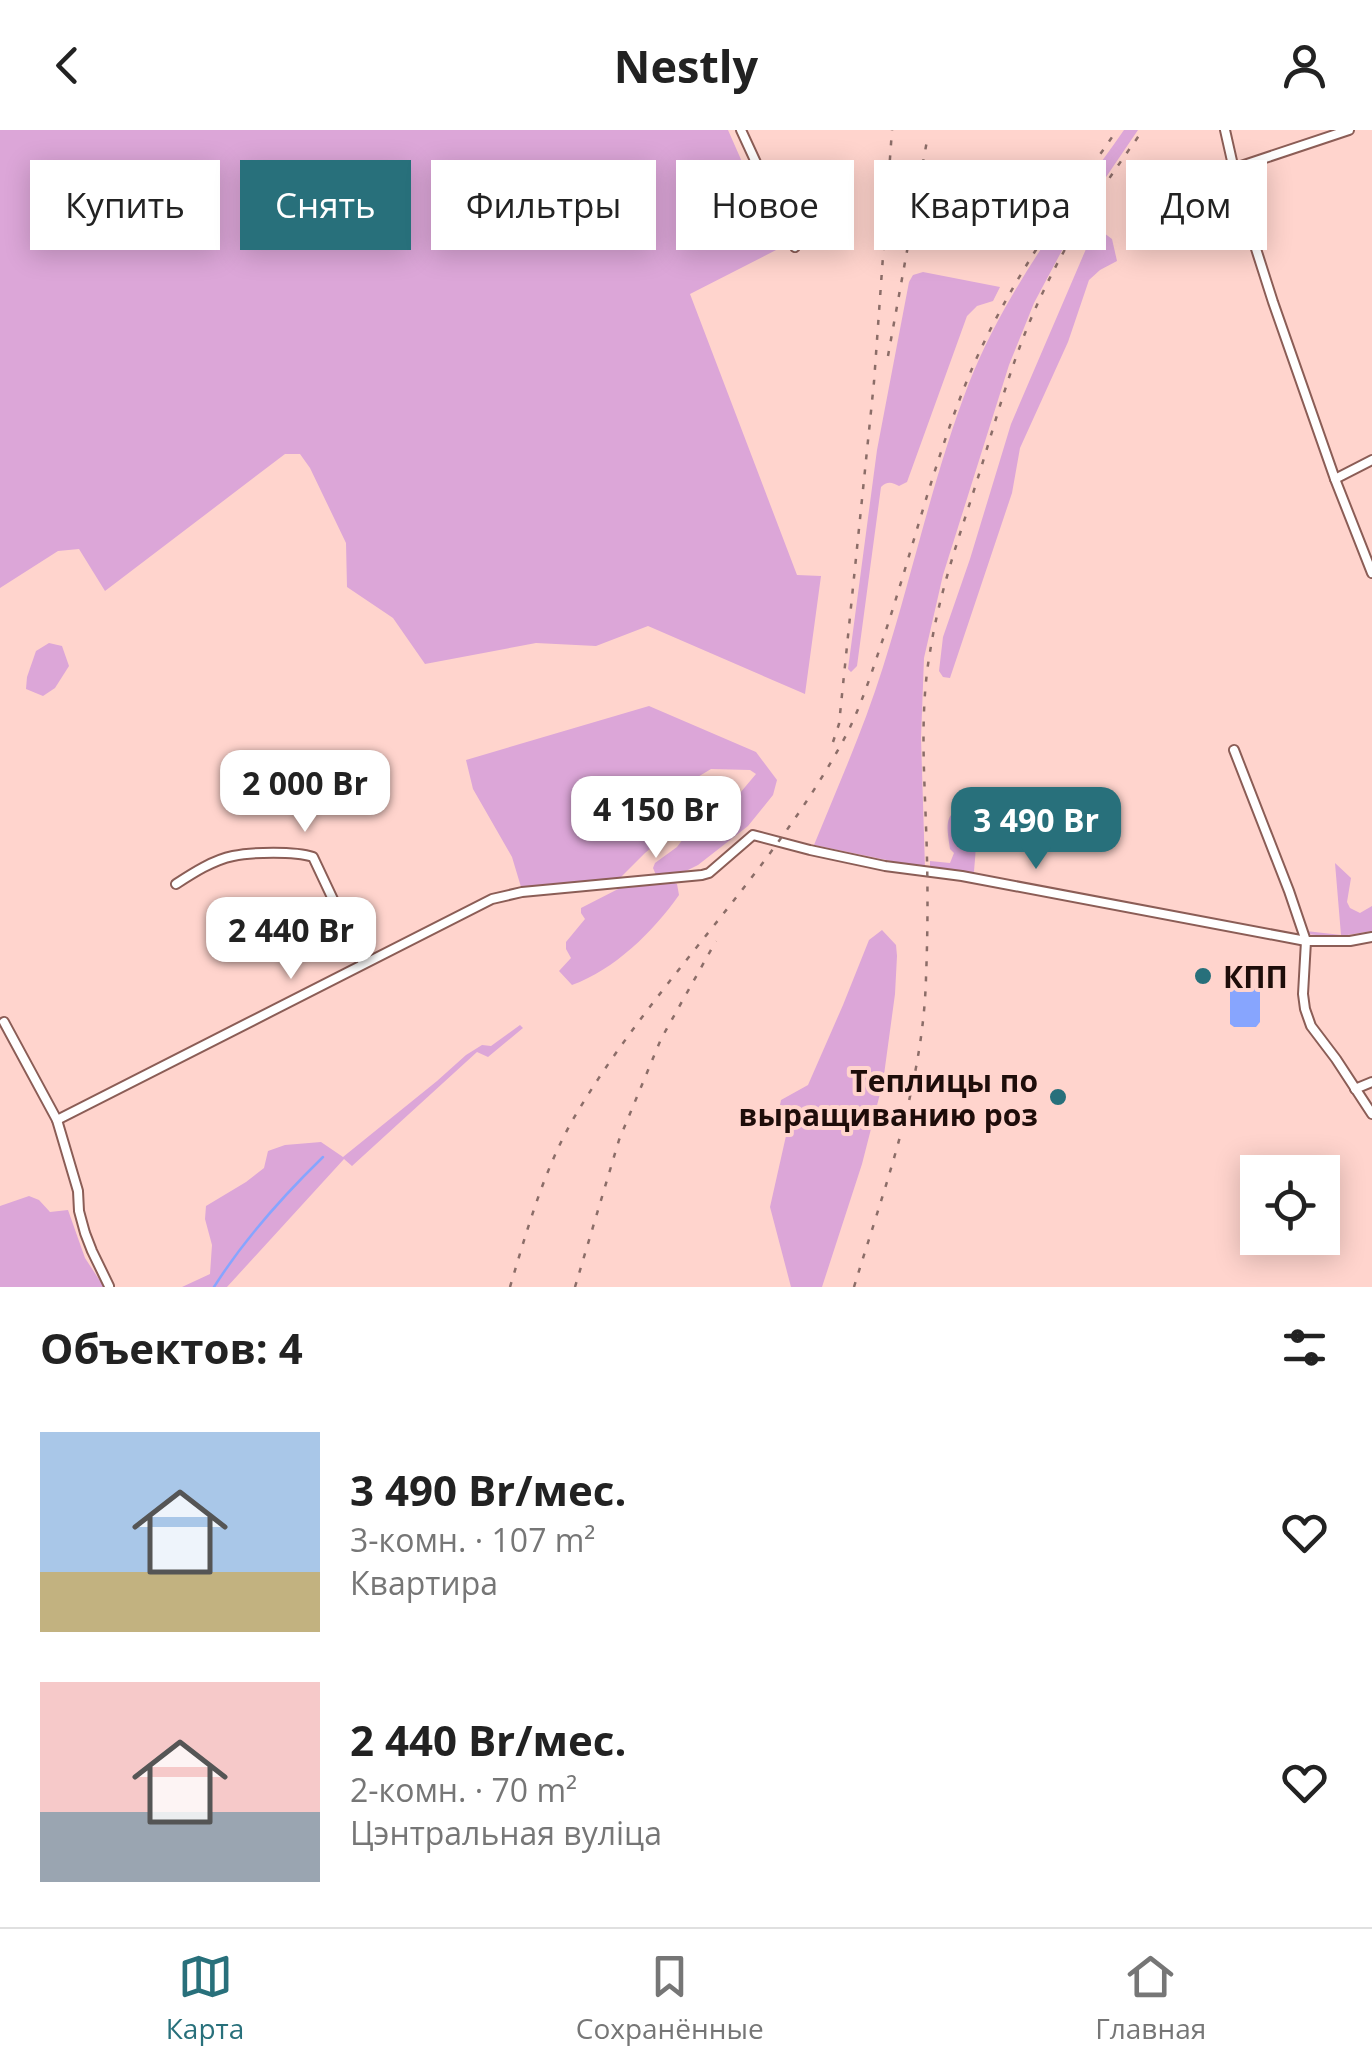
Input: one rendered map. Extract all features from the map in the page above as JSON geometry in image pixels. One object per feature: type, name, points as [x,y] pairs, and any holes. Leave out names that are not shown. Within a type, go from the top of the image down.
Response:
[{"type":"street","points":[[741,130],[755,160]]},
{"type":"street","points":[[1225,130],[1233,160]]},
{"type":"street","points":[[1259,160],[1349,130]]},
{"type":"street","points":[[1257,250],[1372,573]]},
{"type":"street","points":[[1336,480],[1372,460]]},
{"type":"street","points":[[1234,750],[1306,941],[1304,1009],[1311,1026],[1372,1114]]},
{"type":"street","points":[[57,1120],[492,899],[522,892],[702,876],[753,834],[885,866],[962,876],[1306,941],[1372,937]]},
{"type":"street","points":[[176,884],[234,856],[298,853],[313,857],[363,964]]},
{"type":"street","points":[[4,1022],[57,1120],[86,1232],[109,1286]]},
{"type":"street","points":[[1355,1088],[1372,1082]]},
{"type":"shaded area","points":[[0,130],[728,130],[741,160],[676,160],[676,250],[776,250],[690,294],[797,575],[821,576],[805,694],[648,626],[596,646],[536,643],[425,664],[393,618],[347,587],[346,543],[300,454],[285,454],[105,591],[79,549],[58,551],[0,588]]},
{"type":"shaded area","points":[[1124,130],[1138,130],[1106,177],[1106,160],[1103,160]]},
{"type":"shaded area","points":[[1106,234],[1112,239],[1117,261],[1089,280],[1068,342],[1020,448],[1012,493],[950,678],[943,677],[939,671],[943,637],[1011,424],[1086,250],[1106,250]]},
{"type":"shaded area","points":[[1041,250],[1062,250],[1034,303],[1009,365],[943,575],[924,658],[921,738],[925,868],[814,845],[876,690],[969,383],[1019,283]]},
{"type":"shaded area","points":[[923,272],[1000,287],[993,301],[977,306],[967,316],[907,482],[881,487],[857,666],[851,672],[848,669],[877,450],[909,282],[913,275]]},
{"type":"shaded area","points":[[49,643],[62,646],[69,666],[55,688],[43,696],[26,689],[27,677],[36,651]]},
{"type":"shaded area","points":[[649,706],[756,752],[777,780],[773,795],[748,826],[698,865],[686,871],[656,875],[655,863],[677,847],[687,827],[740,793],[756,774],[750,770],[711,769],[691,781],[691,789],[700,796],[702,804],[697,810],[620,878],[521,887],[512,857],[473,789],[466,760]]},
{"type":"shaded area","points":[[955,812],[964,815],[974,828],[974,874],[930,868],[930,861],[950,863],[954,853],[950,849],[948,823]]},
{"type":"shaded area","points":[[1335,863],[1351,878],[1347,902],[1350,908],[1360,913],[1372,906],[1372,931],[1335,937],[1307,934],[1306,931],[1341,935]]},
{"type":"shaded area","points":[[674,883],[679,895],[645,936],[617,960],[572,985],[559,971],[571,958],[566,942],[585,919],[581,908],[622,887]]},
{"type":"shaded area","points":[[882,930],[896,945],[897,956],[883,1082],[862,1164],[822,1287],[791,1287],[770,1207],[790,1118],[780,1105],[781,1100],[808,1085],[869,940]]},
{"type":"shaded area","points":[[520,1025],[523,1028],[488,1057],[477,1052],[352,1166],[344,1159],[227,1287],[182,1287],[210,1274],[212,1245],[206,1206],[264,1168],[268,1151],[285,1145],[321,1142],[343,1157],[466,1055],[482,1045],[491,1046]]},
{"type":"shaded area","points":[[29,1196],[50,1212],[68,1210],[85,1258],[104,1287],[0,1287],[0,1206]]},
{"type":"water","points":[[1234,979],[1260,982],[1260,1022],[1256,1027],[1230,1024],[1230,983]]},
{"type":"waterway","points":[[214,1287],[265,1219],[323,1157]]},
{"type":"railway","points":[[833,742],[839,724],[874,382],[892,130]]},
{"type":"railway","points":[[510,1287],[547,1175],[578,1111],[642,1017],[782,837],[843,741],[870,676],[943,445],[981,349],[1034,252],[1117,130]]},
{"type":"railway","points":[[854,1287],[900,1135],[923,1018],[928,902],[924,717],[938,609],[1028,327],[1072,237],[1143,130]]},
{"type":"railway","points":[[888,356],[928,135]]},
{"type":"railway","points":[[575,1287],[619,1140],[661,1039],[716,941]]},
{"type":"place","name":"КПП","points":[[1203,976]]},
{"type":"place","name":"Теплицы по выращиванию роз","points":[[1058,1097]]}]
